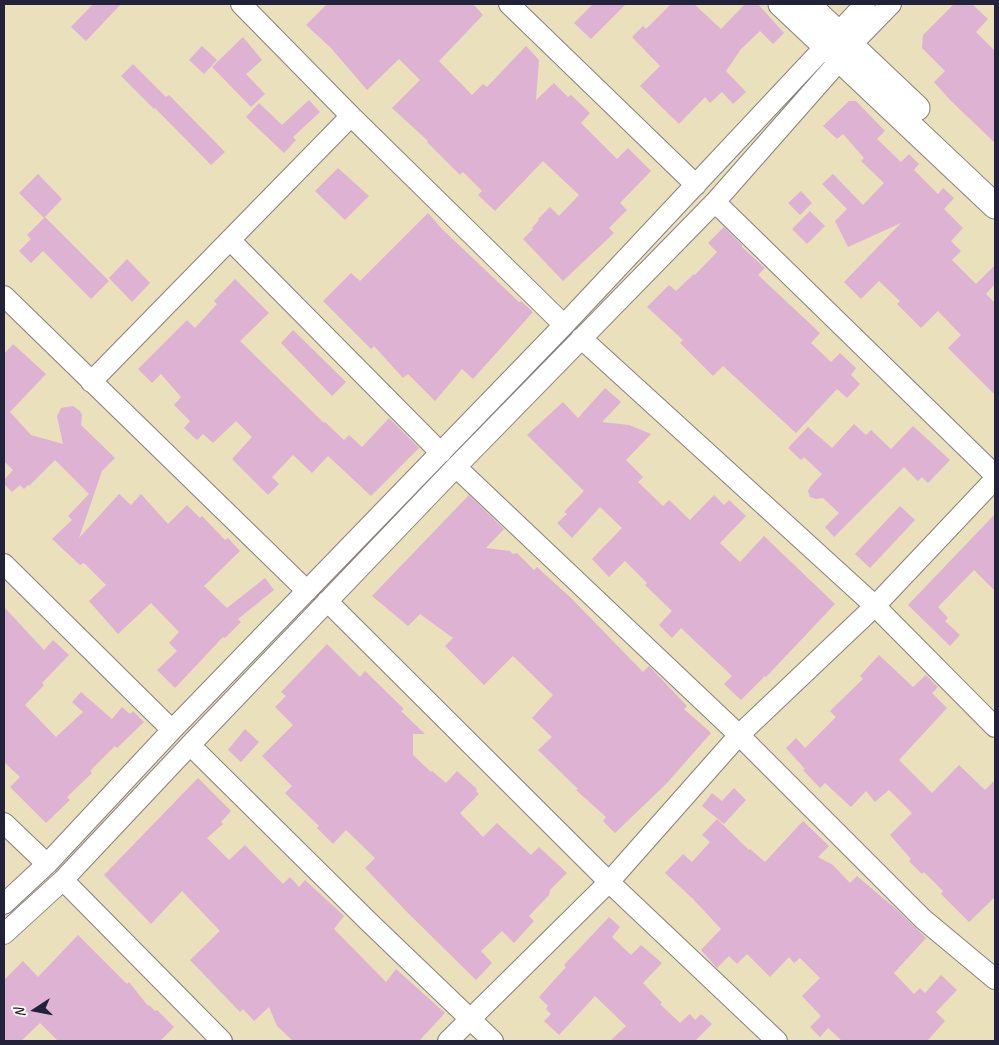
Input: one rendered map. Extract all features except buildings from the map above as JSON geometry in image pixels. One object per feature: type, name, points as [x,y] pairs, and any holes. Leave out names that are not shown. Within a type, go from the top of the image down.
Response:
[{"type":"street","points":[[241,4],[351,116],[564,325]]},
{"type":"street","points":[[509,4],[696,185]]},
{"type":"street","points":[[781,4],[838,46],[995,182]]},
{"type":"street","points":[[807,4],[838,46],[995,206]]},
{"type":"street","points":[[4,904],[47,864],[172,730],[307,591],[581,338],[715,202],[838,46],[865,4]]},
{"type":"street","points":[[4,934],[63,880],[327,602],[564,325],[696,185],[838,46],[890,4]]},
{"type":"street","points":[[91,382],[351,116]]},
{"type":"street","points":[[448,1041],[609,882],[739,735],[875,606],[995,477],[715,202]]},
{"type":"street","points":[[230,240],[449,460],[739,735],[923,920],[995,979]]},
{"type":"street","points":[[4,296],[307,591]]},
{"type":"street","points":[[581,338],[875,606],[995,726]]},
{"type":"street","points":[[4,564],[172,730]]},
{"type":"street","points":[[327,602],[609,882],[777,1041]]},
{"type":"street","points":[[190,745],[369,922],[493,1041]]},
{"type":"street","points":[[4,823],[47,864]]},
{"type":"street","points":[[63,880],[222,1041]]}]
